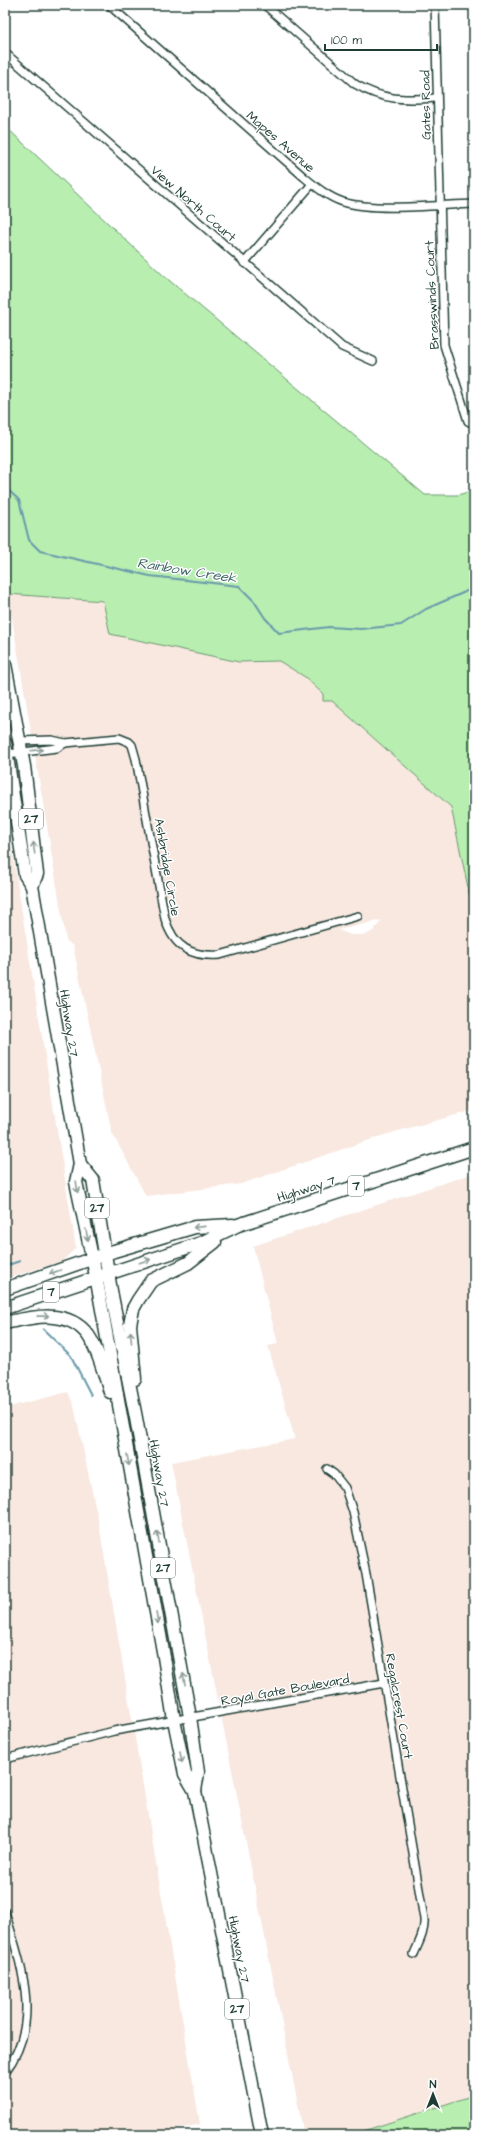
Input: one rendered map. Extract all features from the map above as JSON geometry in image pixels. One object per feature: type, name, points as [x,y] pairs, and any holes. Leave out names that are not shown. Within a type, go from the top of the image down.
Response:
[{"type":"main road","name":"Highway 27","points":[[5,664],[20,747],[37,874],[32,886]]},
{"type":"main road","name":"Highway 27","points":[[6,748],[25,874],[32,886],[80,1164],[76,1182],[92,1260],[102,1275],[136,1418],[190,1717],[198,1772],[195,1792]]},
{"type":"main road","name":"Highway 7","points":[[5,1308],[201,1243],[238,1225],[474,1148]]},
{"type":"main road","name":"Highway 27","points":[[80,1164],[93,1180],[105,1256],[102,1275],[121,1422],[174,1720],[185,1774],[195,1792],[262,2135]]},
{"type":"main road","name":"Highway 7","points":[[5,1289],[195,1227],[238,1225]]},
{"type":"main road","points":[[136,1418],[130,1325],[133,1309],[151,1281],[188,1263],[238,1225]]},
{"type":"main road","points":[[5,1323],[32,1317],[48,1316],[62,1318],[88,1335],[121,1422]]},
{"type":"street","name":"Mapes Avenue","points":[[109,5],[312,184],[331,196],[356,205],[474,204]]},
{"type":"street","points":[[265,5],[355,84],[366,90],[380,96],[400,100],[436,98]]},
{"type":"street","name":"Gates Road","points":[[436,5],[436,98],[439,205]]},
{"type":"street","name":"View North Court","points":[[5,53],[342,347],[372,361]]},
{"type":"street","points":[[244,263],[312,184]]},
{"type":"street","name":"Brasswinds Court","points":[[439,205],[444,345],[468,421],[474,424]]},
{"type":"street","name":"Ashbridge Circle","points":[[20,747],[52,740],[65,743],[119,738],[129,742],[132,745],[136,759],[165,919],[170,933],[187,950],[205,956],[220,955],[358,916]]},
{"type":"street","name":"Ashbridge Circle","points":[[6,748],[57,748],[65,743]]},
{"type":"street","name":"Regalcrest Court","points":[[327,1469],[334,1474],[345,1488],[353,1512],[384,1683],[425,1927],[414,1954]]},
{"type":"street","name":"Royal Gate Boulevard","points":[[5,1759],[70,1742],[174,1720],[384,1683]]},
{"type":"street","points":[[5,1912],[26,1988],[26,2015],[20,2045],[5,2072]]},
{"type":"shaded area","points":[[8,594],[103,601],[239,662],[279,661],[305,677],[452,807],[474,916],[474,1110],[384,1135],[241,1184],[146,1196],[112,1133],[73,946],[66,940]],"holes":[[[382,920],[373,931],[365,935],[351,935],[338,930]]]},
{"type":"shaded area","points":[[9,831],[76,1248],[62,1261],[5,1279],[5,832]]},
{"type":"shaded area","points":[[474,1173],[474,2095],[351,2135],[304,2135],[171,1462],[295,1439],[268,1346],[278,1344],[253,1246]]},
{"type":"shaded area","points":[[68,1392],[74,1406],[99,1524],[200,2124],[155,2135],[5,2135],[5,1408]]},
{"type":"green space","points":[[5,126],[164,276],[425,495],[458,495],[474,490],[474,916],[451,807],[332,701],[323,701],[323,694],[305,677],[279,661],[239,662],[110,634],[103,601],[8,594],[5,577]]},
{"type":"green space","points":[[474,2095],[474,2135],[351,2135]]},
{"type":"waterway","name":"Rainbow Creek","points":[[5,487],[19,500],[29,540],[40,551],[150,576],[239,586],[254,601],[265,618],[279,633],[329,627],[361,629],[401,625],[426,609],[465,592],[474,586]]},
{"type":"waterway","points":[[5,1266],[20,1261]]},
{"type":"waterway","points":[[43,1329],[71,1356],[91,1395]]}]
